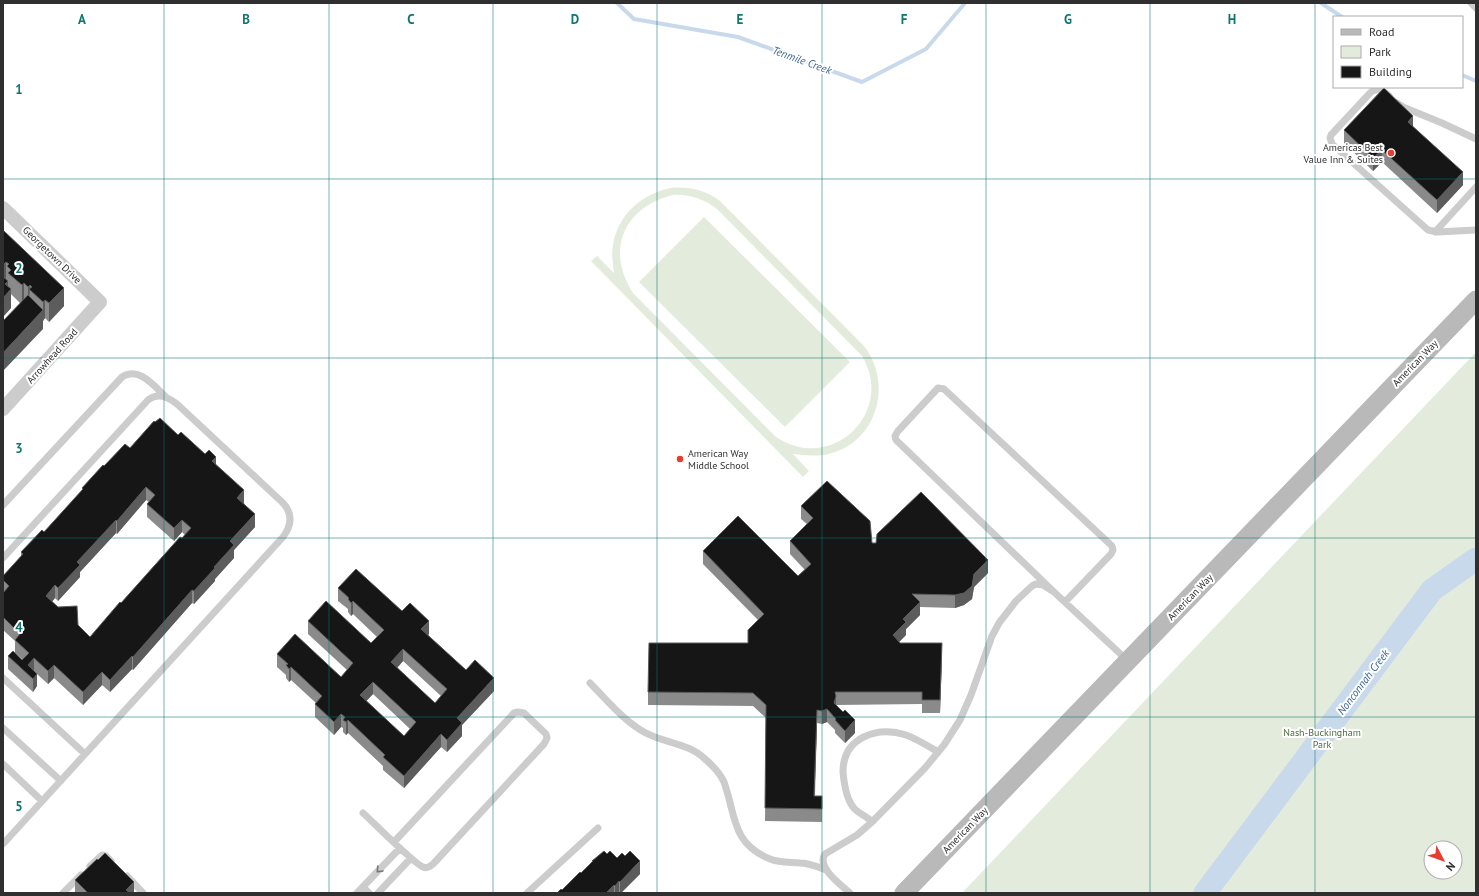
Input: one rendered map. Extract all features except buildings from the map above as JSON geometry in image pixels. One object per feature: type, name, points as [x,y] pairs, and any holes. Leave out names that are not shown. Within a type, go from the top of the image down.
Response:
[{"type":"main road","name":"American Way","points":[[904,893],[1476,300]]},
{"type":"street","name":"Georgetown Drive","points":[[3,208],[100,302]]},
{"type":"street","name":"Arrowhead Road","points":[[3,409],[100,302]]},
{"type":"lane","points":[[1471,3],[1476,8]]},
{"type":"lane","points":[[1476,139],[1403,107],[1382,91],[1376,89],[1371,92],[1331,135],[1330,138],[1332,144],[1425,228],[1435,232],[1476,230]]},
{"type":"lane","points":[[1435,232],[1473,196],[1476,187]]},
{"type":"lane","points":[[3,505],[122,377],[130,373],[140,375],[166,397],[177,404],[282,502],[290,512],[289,527],[283,537],[3,844]]},
{"type":"lane","points":[[1065,602],[1111,554],[1113,550],[1112,546],[950,394],[943,388],[938,388],[898,431],[895,436],[896,440],[1054,592],[1128,661]]},
{"type":"lane","points":[[3,558],[148,400],[157,396],[166,397]]},
{"type":"lane","points":[[826,870],[822,860],[825,854],[857,835],[872,822],[915,779],[951,735],[966,707],[992,636],[1007,612],[1016,601],[1032,586],[1039,584],[1044,585],[1054,592]]},
{"type":"lane","points":[[3,678],[85,754]]},
{"type":"lane","points":[[590,683],[637,727],[654,737],[697,752],[705,758],[723,781],[732,814],[739,832],[743,839],[755,850],[767,858],[781,862],[807,863],[826,870],[850,893]]},
{"type":"lane","points":[[363,813],[410,858],[422,867],[426,868],[432,865],[545,742],[547,736],[545,732],[524,713],[514,713],[394,842]]},
{"type":"lane","points":[[3,728],[61,781]]},
{"type":"lane","points":[[872,822],[852,807],[847,794],[843,774],[844,759],[856,741],[868,734],[895,733],[914,739],[938,752]]},
{"type":"lane","points":[[3,764],[42,801]]},
{"type":"lane","points":[[529,892],[598,828]]},
{"type":"lane","points":[[369,893],[360,890],[400,848]]},
{"type":"lane","points":[[63,893],[101,855],[106,856],[143,893]]},
{"type":"lane","points":[[378,893],[410,858]]},
{"type":"green space","points":[[670,188],[690,188],[715,197],[864,346],[873,361],[878,377],[879,393],[876,409],[869,424],[859,437],[846,447],[829,454],[815,456],[793,454],[809,471],[803,477],[591,261],[597,256],[614,273],[612,248],[620,224],[625,216],[640,201],[659,191]],"holes":[[[673,195],[685,195],[696,198],[707,202],[717,209],[862,356],[870,377],[871,398],[864,416],[852,432],[836,443],[817,448],[797,446],[776,437],[633,293],[625,277],[621,261],[620,246],[624,232],[631,220],[642,209],[656,201]]]},
{"type":"green space","points":[[704,217],[850,362],[785,427],[639,282]]},
{"type":"green space","name":"Nash-Buckingham Park","points":[[1476,352],[1476,893],[962,893]]},
{"type":"waterway","name":"Tenmile Creek","points":[[617,3],[634,19],[738,37],[862,82],[926,49],[965,3]]},
{"type":"waterway","name":"Tenmile Creek","points":[[1321,3],[1340,16]]},
{"type":"waterway","name":"Tenmile Creek","points":[[1463,75],[1476,81]]},
{"type":"waterway","name":"Nonconnah Creek","points":[[1205,893],[1432,590],[1476,559]]},
{"type":"place","name":"Americas Best Value Inn & Suites","points":[[1391,153]]},
{"type":"place","name":"American Way Middle School","points":[[680,459]]}]
